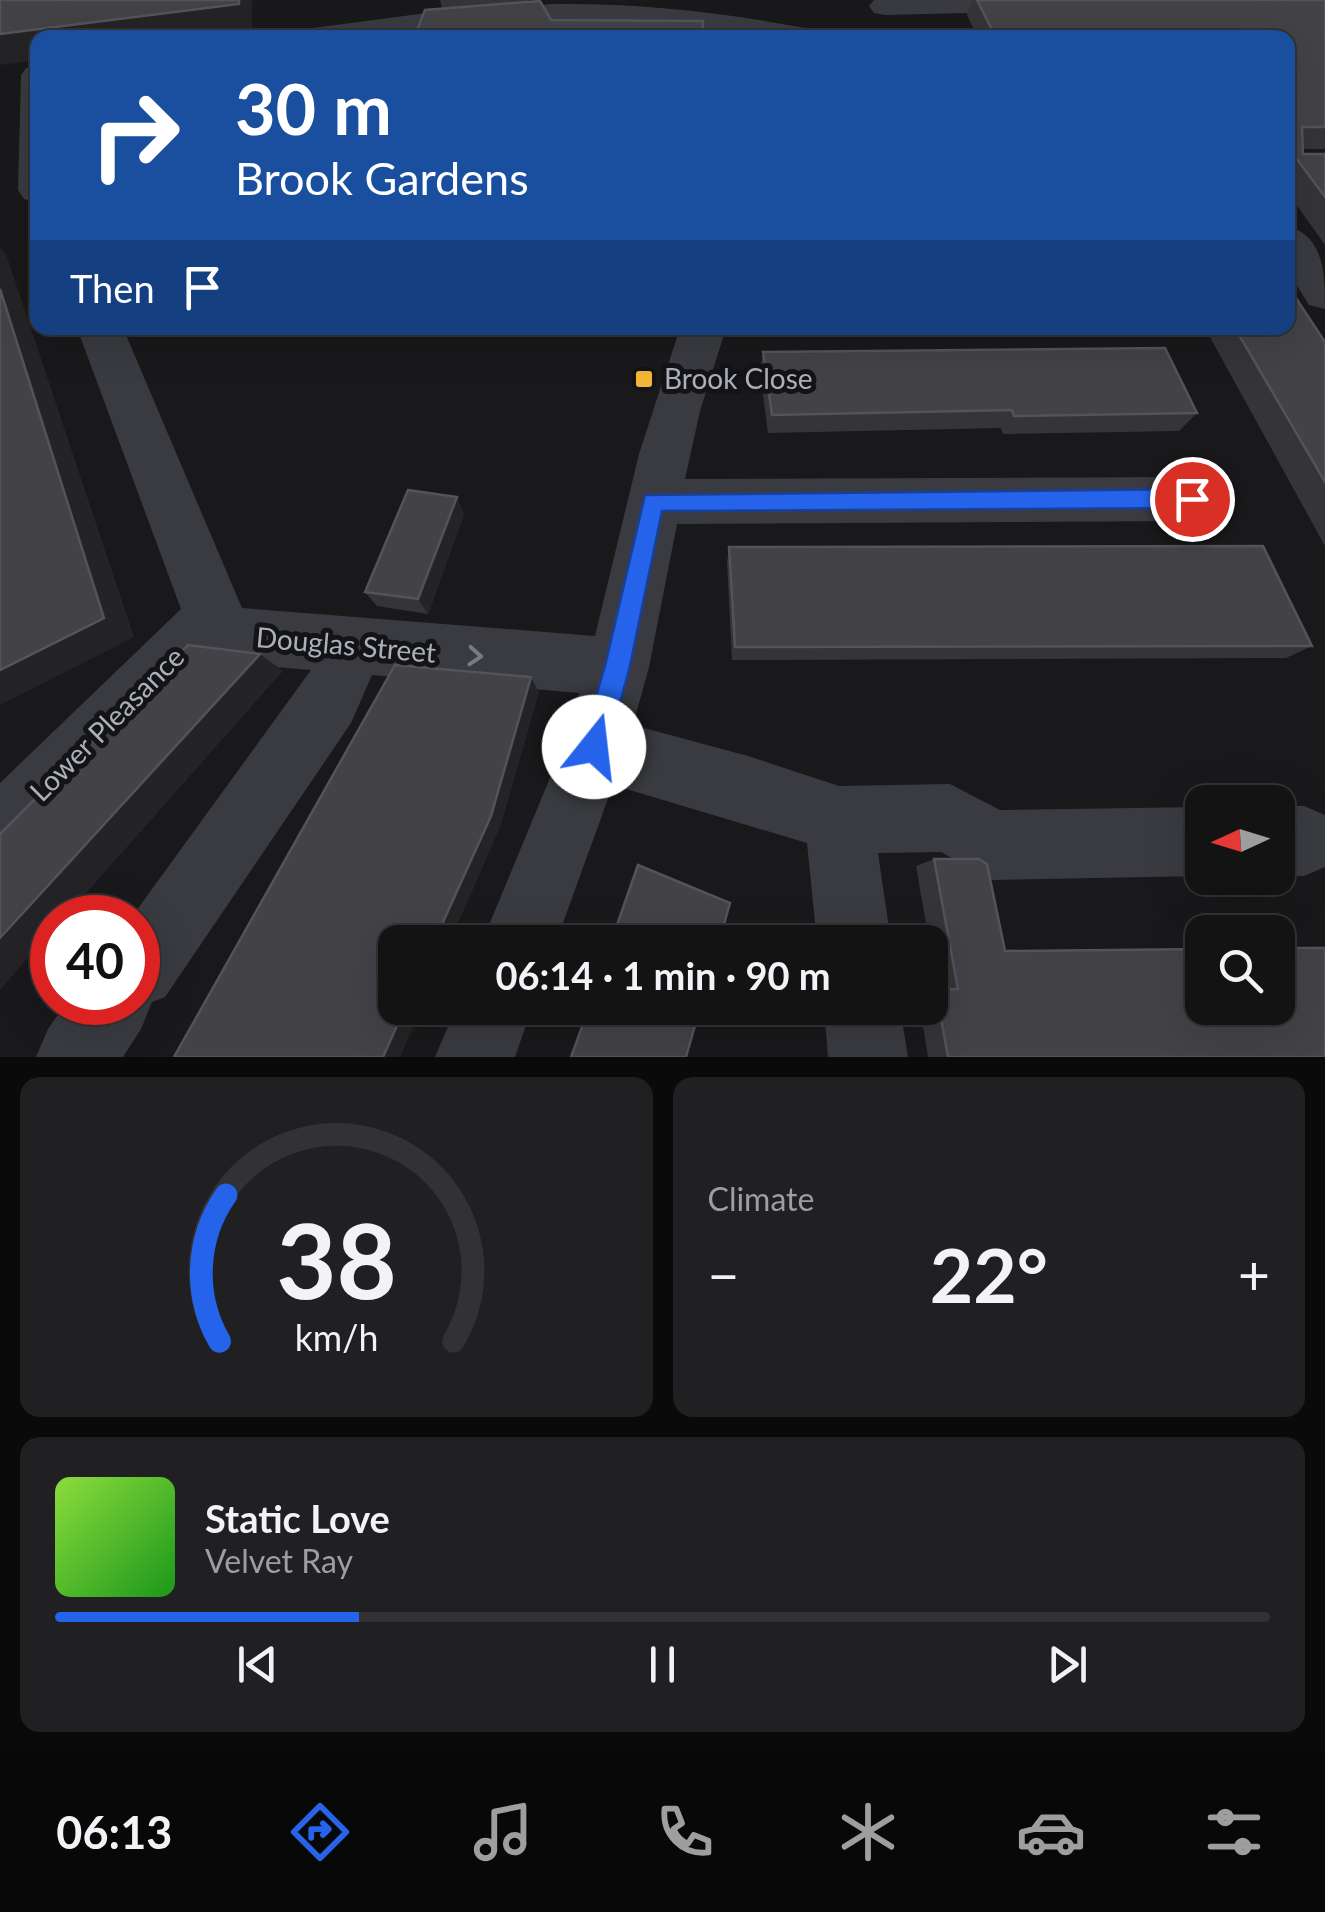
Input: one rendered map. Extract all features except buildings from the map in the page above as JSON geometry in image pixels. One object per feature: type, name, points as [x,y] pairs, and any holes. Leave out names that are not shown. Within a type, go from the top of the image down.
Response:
[{"type":"street","points":[[885,3],[1081,2]]},
{"type":"street","points":[[870,30],[885,3]]},
{"type":"street","points":[[885,3],[928,30]]},
{"type":"street","points":[[320,30],[351,16],[541,13],[637,14],[766,30]]},
{"type":"street","points":[[1295,250],[1325,294]]},
{"type":"street","points":[[103,335],[213,617]]},
{"type":"street","points":[[526,925],[594,747],[618,666],[682,382],[701,335]]},
{"type":"street","points":[[653,502],[1192,499]]},
{"type":"street","name":"Douglas Street","points":[[213,617],[226,635],[618,666]]},
{"type":"street","name":"Lower Pleasance","points":[[0,831],[213,617]]},
{"type":"street","points":[[160,939],[330,701],[355,646]]},
{"type":"street","points":[[594,747],[748,788],[839,820],[950,818],[992,845],[1185,842]]},
{"type":"street","points":[[839,820],[852,925]]},
{"type":"street","points":[[76,1057],[98,1025]]},
{"type":"street","points":[[475,1057],[487,1025]]},
{"type":"street","points":[[864,1025],[868,1057]]},
{"type":"place","name":"Brook Close","points":[[644,379]]},
{"type":"route","points":[[594,747],[618,666],[653,502],[1192,499]]}]
